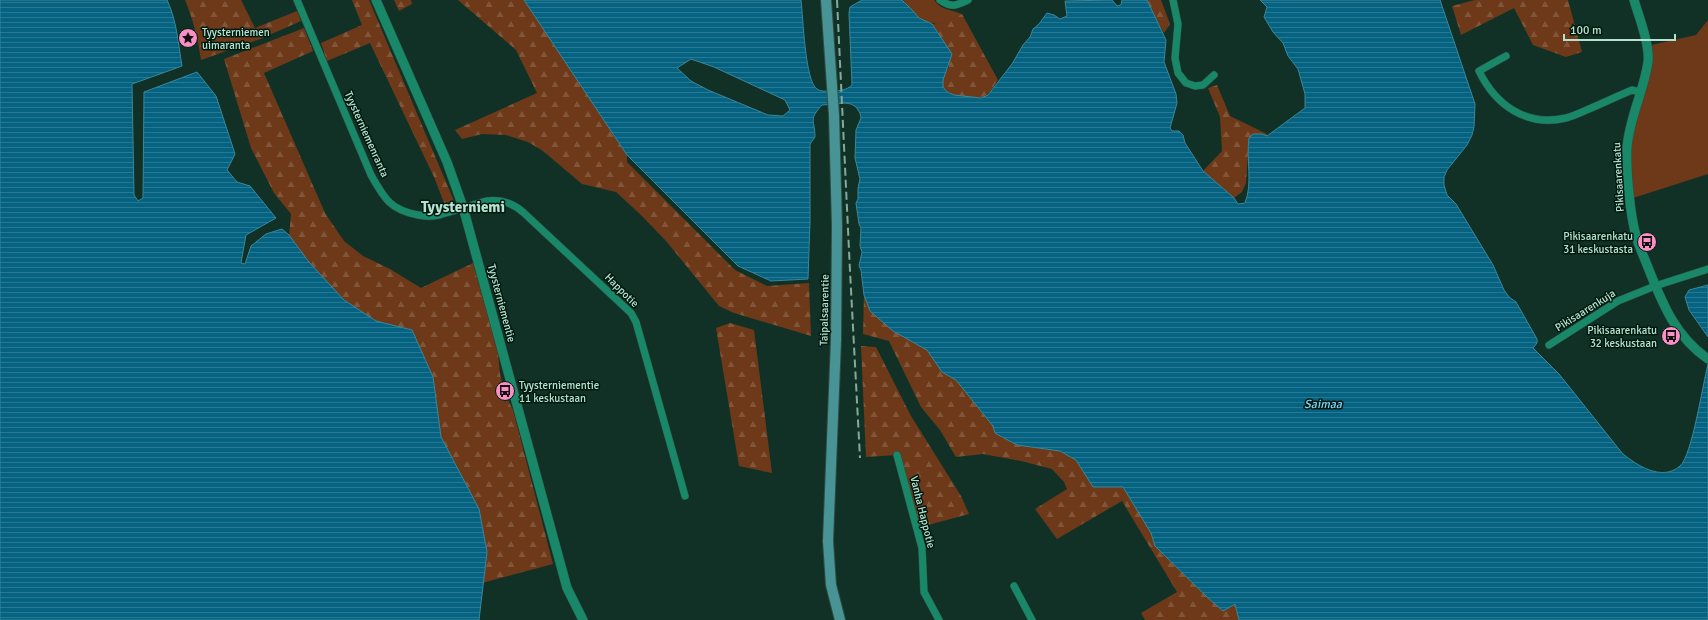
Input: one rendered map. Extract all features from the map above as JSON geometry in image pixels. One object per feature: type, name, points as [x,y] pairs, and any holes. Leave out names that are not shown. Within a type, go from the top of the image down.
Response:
[{"type":"main road","name":"Taipalsaarentie","points":[[826,0],[834,115],[837,226],[836,340],[828,541],[831,585],[840,620]]},
{"type":"street","name":"Tyysterniemenranta","points":[[297,0],[371,175],[379,190],[388,202],[405,213],[422,216],[438,216],[464,207]]},
{"type":"street","name":"Tyysterniementie","points":[[376,0],[447,162],[464,207],[567,588],[583,620]]},
{"type":"street","points":[[940,0],[949,6],[958,5],[968,0]]},
{"type":"street","points":[[1173,0],[1178,24],[1175,58],[1178,73],[1186,84],[1195,86],[1204,85],[1214,75]]},
{"type":"street","name":"Pikisaarenkatu","points":[[1634,0],[1646,46],[1648,61],[1629,134],[1628,145],[1630,199],[1636,236],[1655,286],[1675,327],[1687,342],[1708,360]]},
{"type":"street","points":[[1506,56],[1479,71],[1486,85],[1499,101],[1513,111],[1544,121],[1568,118],[1632,90],[1640,92]]},
{"type":"street","name":"Happotie","points":[[464,207],[495,200],[511,204],[524,213],[632,313],[636,322],[685,496]]},
{"type":"street","name":"Pikisaarenkuja","points":[[1550,345],[1618,301],[1655,286],[1708,269]]},
{"type":"street","name":"Vanha Happotie","points":[[897,455],[922,548],[924,592],[939,620]]},
{"type":"street","points":[[1014,586],[1032,620]]},
{"type":"green space","points":[[185,0],[241,0],[255,28],[297,11],[301,21],[260,39],[201,60],[195,29]]},
{"type":"green space","points":[[352,0],[369,0],[454,201],[446,208],[434,177],[370,43],[327,61],[321,43],[362,25]]},
{"type":"green space","points":[[394,0],[411,0],[412,4],[399,11]]},
{"type":"green space","points":[[458,0],[524,0],[627,155],[627,162],[735,270],[767,286],[809,283],[811,336],[734,313],[719,306],[666,241],[616,192],[582,184],[543,151],[528,142],[506,135],[482,134],[462,139],[455,130],[537,93],[516,50]]},
{"type":"green space","points":[[903,0],[934,0],[943,8],[962,14],[946,21],[936,23],[925,22],[918,18]]},
{"type":"green space","points":[[1147,0],[1161,0],[1170,24],[1164,33],[1155,18],[1152,9],[1148,5]]},
{"type":"green space","points":[[1475,0],[1568,0],[1582,52],[1566,57],[1533,45],[1514,8],[1461,35],[1452,6]]},
{"type":"green space","points":[[962,14],[998,80],[989,92],[982,97],[970,98],[956,96],[943,87],[943,79],[949,66],[932,24],[943,22]]},
{"type":"green space","points":[[1708,20],[1708,174],[1630,199],[1627,150],[1640,92],[1647,46],[1696,35]]},
{"type":"green space","points":[[304,28],[313,51],[264,73],[325,213],[344,241],[363,256],[390,269],[421,288],[473,263],[498,353],[500,374],[505,394],[513,410],[553,564],[482,583],[487,552],[479,509],[441,437],[433,377],[412,330],[380,323],[350,304],[317,272],[289,236],[291,214],[274,193],[251,148],[224,59]]},
{"type":"green space","points":[[1217,85],[1230,116],[1267,134],[1267,136],[1262,134],[1249,138],[1246,183],[1242,192],[1234,198],[1203,171],[1222,151],[1220,117],[1208,88]]},
{"type":"green space","points":[[864,295],[870,311],[894,331],[927,350],[942,372],[956,380],[993,426],[995,433],[1017,445],[1060,451],[1076,460],[1093,487],[1123,487],[1151,533],[1155,546],[1223,611],[1235,604],[1239,620],[1145,620],[1141,613],[1177,592],[1122,501],[1057,539],[1035,509],[1067,489],[1064,482],[1052,469],[1021,461],[983,454],[956,457],[940,430],[921,407],[889,341],[863,334]]},
{"type":"green space","points":[[730,323],[754,330],[772,473],[739,466],[716,328]]},
{"type":"green space","points":[[861,346],[876,347],[911,416],[961,496],[969,514],[917,528],[897,455],[866,457]]},
{"type":"water","points":[[0,0],[167,0],[175,24],[182,66],[132,84],[134,195],[138,201],[143,198],[144,92],[197,72],[216,96],[235,154],[227,170],[237,182],[250,186],[276,218],[246,235],[241,263],[245,264],[251,246],[266,234],[282,229],[289,235],[308,261],[344,300],[376,321],[412,330],[433,377],[441,437],[479,509],[487,552],[479,620],[0,620]]},
{"type":"water","name":"Saimaa","points":[[524,0],[801,0],[807,62],[813,84],[820,91],[838,91],[852,85],[850,7],[862,0],[902,0],[919,18],[932,24],[952,54],[943,80],[943,87],[947,92],[954,95],[981,98],[988,95],[1012,64],[1023,45],[1030,37],[1033,29],[1039,24],[1047,13],[1060,19],[1067,16],[1065,1],[1112,0],[1117,6],[1121,5],[1122,0],[1147,0],[1166,40],[1164,62],[1176,94],[1177,103],[1170,128],[1172,131],[1179,131],[1183,135],[1185,143],[1203,171],[1234,198],[1238,204],[1245,203],[1249,188],[1249,138],[1253,134],[1262,134],[1267,136],[1305,108],[1305,94],[1298,69],[1288,56],[1283,43],[1273,32],[1264,17],[1267,7],[1260,0],[1440,0],[1475,104],[1474,127],[1472,135],[1467,145],[1447,170],[1444,177],[1444,185],[1447,195],[1456,204],[1493,265],[1504,290],[1509,297],[1516,302],[1537,339],[1537,343],[1533,348],[1559,374],[1622,453],[1642,467],[1657,472],[1673,471],[1680,466],[1684,460],[1689,449],[1697,418],[1708,364],[1708,620],[1239,620],[1235,604],[1223,611],[1155,546],[1151,533],[1123,487],[1093,487],[1076,460],[1060,451],[1017,445],[995,433],[993,426],[956,380],[942,372],[927,350],[893,331],[870,311],[864,295],[861,270],[859,266],[862,252],[860,246],[861,228],[856,203],[858,199],[860,179],[855,158],[856,130],[861,118],[856,107],[845,103],[822,105],[815,114],[813,120],[815,137],[810,144],[808,279],[771,281],[738,266],[627,155]],"holes":[[[691,59],[714,67],[785,100],[790,110],[783,116],[768,115],[708,90],[691,81],[677,68]]]},
{"type":"water","points":[[1708,285],[1708,337],[1689,310],[1685,297],[1689,290]]},
{"type":"railway","points":[[837,0],[860,458]]},
{"type":"place","name":"Tyysterniemen uimaranta","points":[[188,38]]},
{"type":"place","name":"Pikisaarenkatu 31 keskustasta","points":[[1647,242]]},
{"type":"place","name":"Pikisaarenkatu 32 keskustaan","points":[[1671,336]]},
{"type":"place","name":"Tyysterniementie 11 keskustaan","points":[[505,391]]},
{"type":"district","name":"Tyysterniemi","points":[[463,207]]}]
